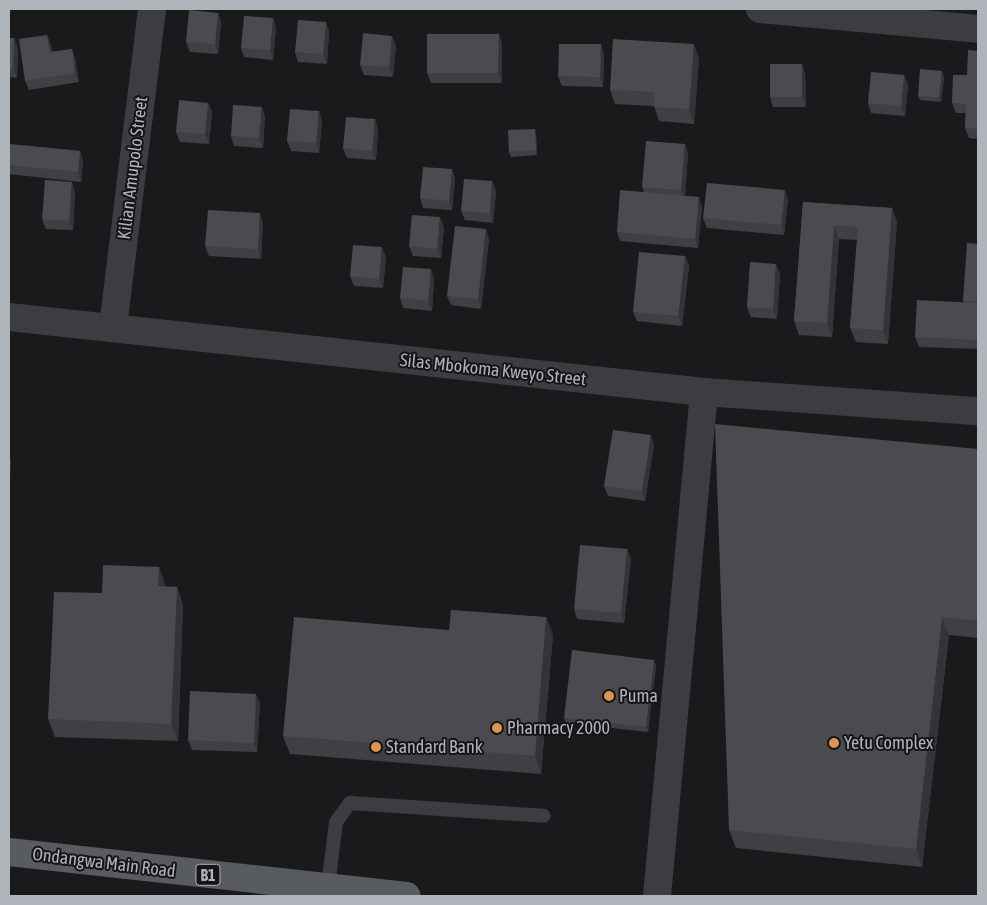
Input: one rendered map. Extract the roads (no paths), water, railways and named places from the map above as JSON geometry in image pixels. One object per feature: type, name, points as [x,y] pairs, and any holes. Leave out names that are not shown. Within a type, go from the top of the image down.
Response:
[{"type":"main road","name":"Ondangwa Main Road","points":[[9,852],[270,889],[328,887],[407,896]]},
{"type":"street","name":"Kilian Amupolo Street","points":[[113,328],[152,9]]},
{"type":"street","points":[[760,9],[978,30]]},
{"type":"street","name":"Silas Mbokoma Kweyo Street","points":[[9,317],[704,392],[978,411]]},
{"type":"street","points":[[657,896],[704,392]]},
{"type":"lane","points":[[328,887],[336,822],[350,803],[544,816]]},
{"type":"place","name":"Puma","points":[[609,696]]},
{"type":"place","name":"Pharmacy 2000","points":[[497,728]]},
{"type":"place","name":"Yetu Complex","points":[[834,743]]},
{"type":"place","name":"Standard Bank","points":[[376,747]]}]
